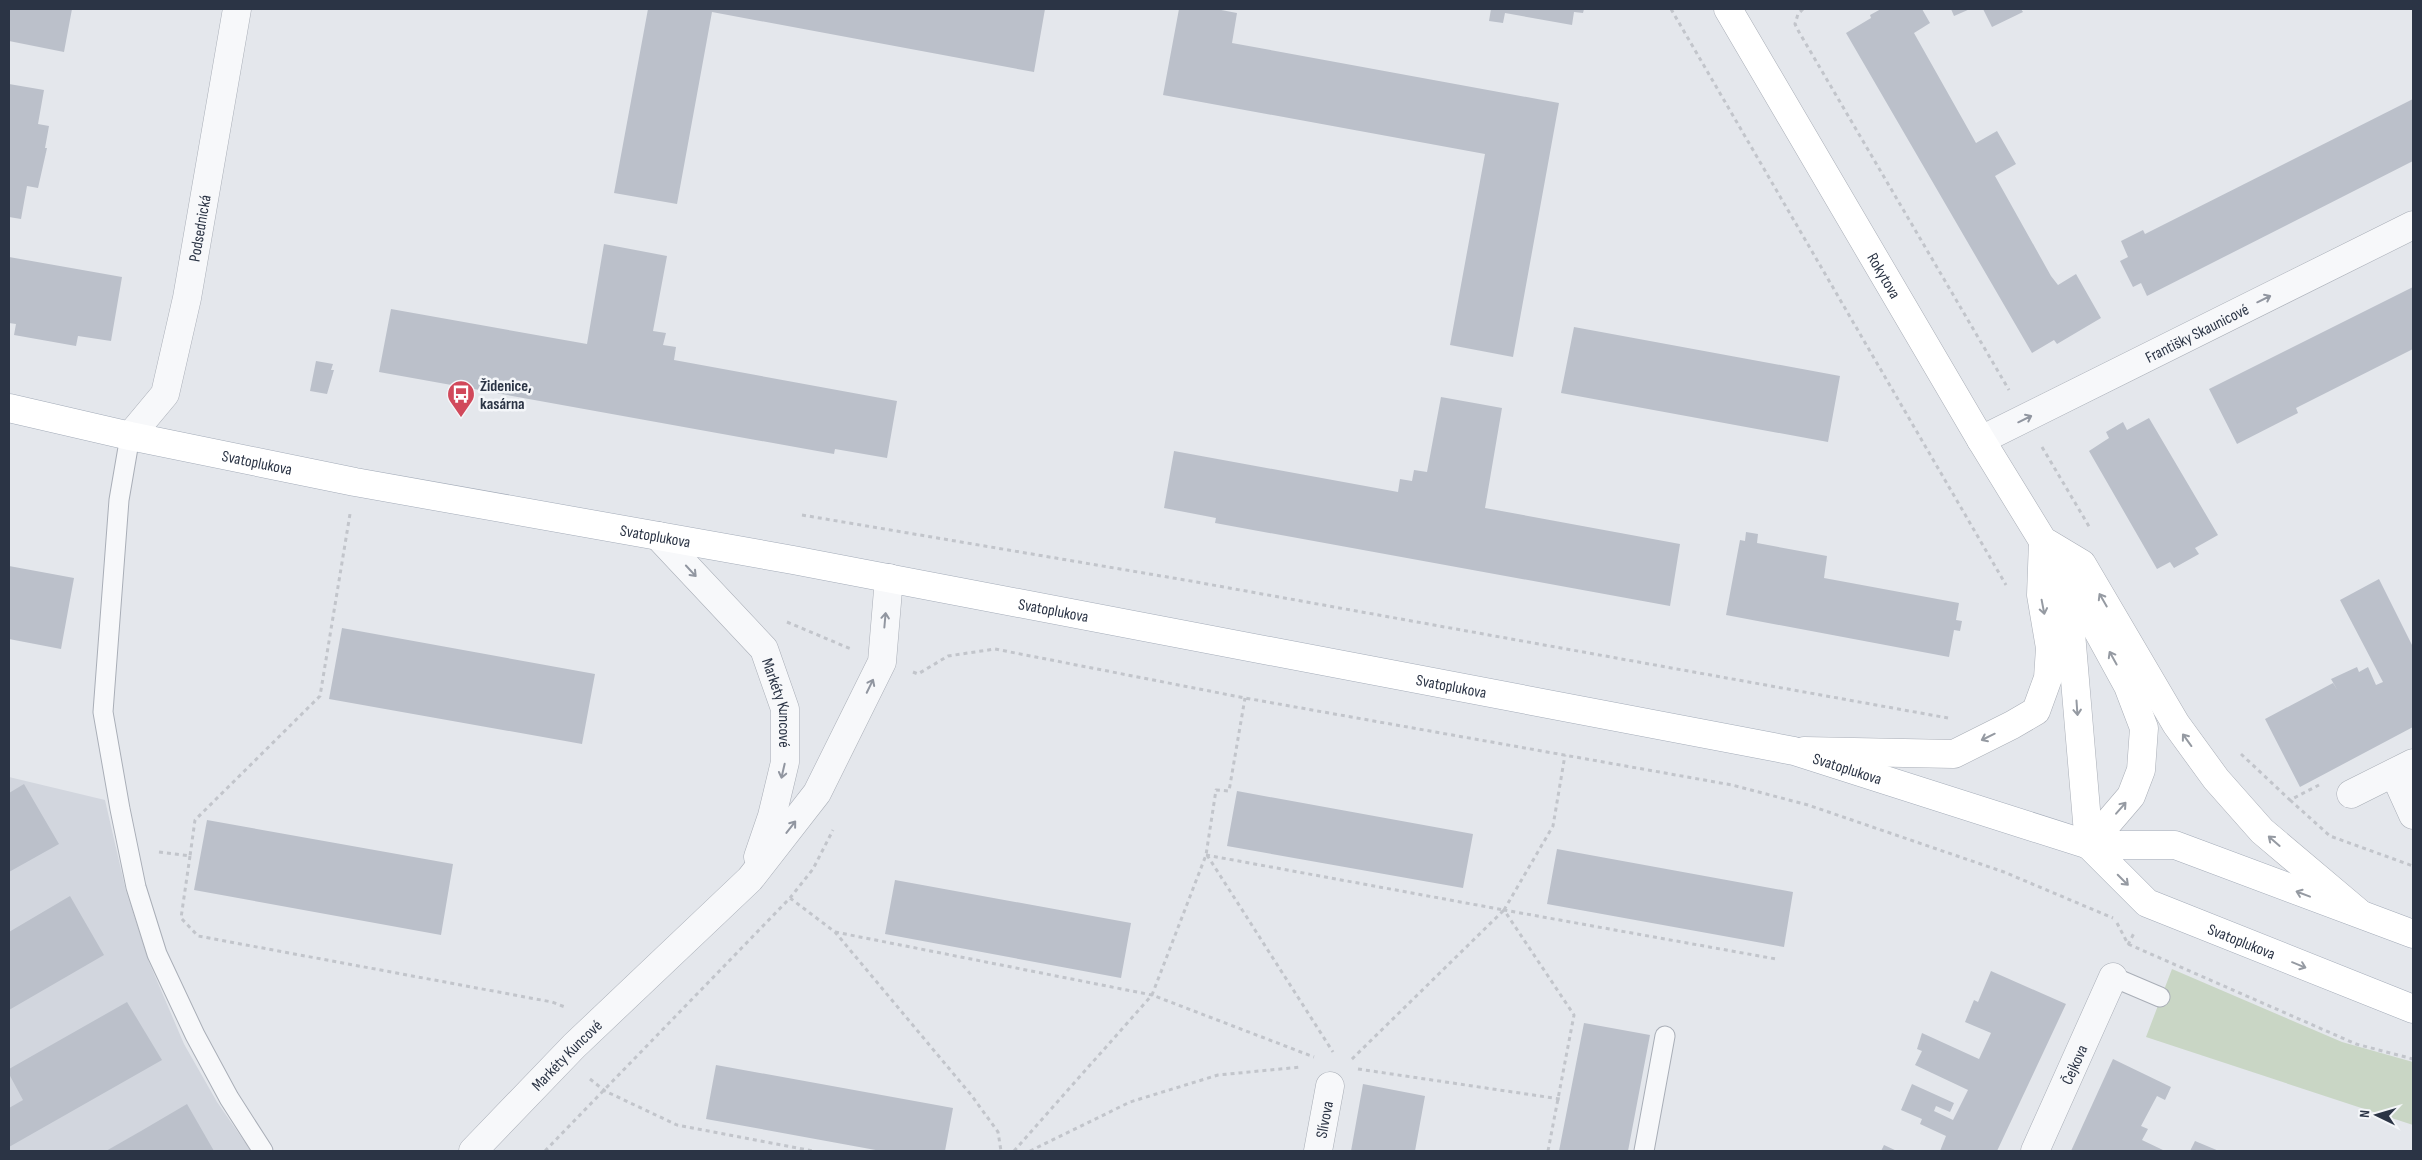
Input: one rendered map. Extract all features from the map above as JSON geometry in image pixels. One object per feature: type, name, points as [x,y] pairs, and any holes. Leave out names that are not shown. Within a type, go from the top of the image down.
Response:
[{"type":"main road","name":"Rokytova","points":[[1735,11],[1981,440],[2043,541]]},
{"type":"main road","name":"Svatoplukova","points":[[9,408],[130,436],[355,482],[889,578],[1794,751],[2089,845],[2175,845],[2365,918],[2413,934]]},
{"type":"main road","points":[[1794,751],[1954,754],[2012,726],[2036,711],[2048,678],[2050,648],[2040,595],[2043,541]]},
{"type":"main road","points":[[2043,541],[2082,564],[2176,724],[2216,779],[2262,831],[2365,918]]},
{"type":"main road","points":[[2043,541],[2094,624],[2128,686],[2144,728],[2140,770],[2131,796],[2089,845]]},
{"type":"main road","points":[[2043,541],[2072,633],[2089,845]]},
{"type":"main road","name":"Svatoplukova","points":[[2089,845],[2147,903],[2413,1009]]},
{"type":"street","name":"Podsednická","points":[[130,436],[165,394],[187,298],[237,9]]},
{"type":"street","name":"Františky Skaunicové","points":[[1981,440],[2413,225]]},
{"type":"street","name":"Markéty Kuncové","points":[[658,536],[764,649],[785,709],[785,762],[772,816],[750,879]]},
{"type":"street","name":"Markéty Kuncové","points":[[473,1151],[574,1046],[750,879],[817,793],[882,662],[889,578]]},
{"type":"street","points":[[2351,794],[2404,768],[2413,815]]},
{"type":"street","name":"Čejkova","points":[[2035,1151],[2113,977]]},
{"type":"street","name":"Slívova","points":[[1318,1151],[1330,1086]]},
{"type":"lane","points":[[130,436],[119,500],[103,712],[127,847],[136,887],[158,954],[195,1035],[229,1098],[264,1151]]},
{"type":"lane","points":[[2113,977],[2160,997]]},
{"type":"lane","points":[[1644,1151],[1665,1036]]},
{"type":"path","points":[[1671,9],[2009,590]]},
{"type":"path","points":[[1803,9],[1798,14],[1795,24],[1799,32],[2093,533]]},
{"type":"path","points":[[355,482],[320,696],[195,820],[181,918],[198,936],[552,1002],[568,1008],[574,1046],[582,1071],[604,1091],[677,1125],[813,1151]]},
{"type":"path","points":[[802,515],[1185,580],[1950,718]]},
{"type":"path","points":[[784,620],[882,662],[918,674],[948,656],[995,649],[1245,698],[1732,785],[1808,805],[2004,872],[2114,919],[2128,944],[2356,1044],[2413,1059]]},
{"type":"path","points":[[1014,1151],[1152,995],[1206,855],[1216,790],[1229,791],[1245,698]]},
{"type":"path","points":[[2235,746],[2330,836],[2413,866]]},
{"type":"path","points":[[2216,779],[2242,753]]},
{"type":"path","points":[[1350,1060],[1504,910],[1552,826],[1565,755]]},
{"type":"path","points":[[2290,800],[2340,774],[2351,794]]},
{"type":"path","points":[[127,847],[190,856]]},
{"type":"path","points":[[1206,855],[1776,959]]},
{"type":"path","points":[[1206,855],[1338,1059]]},
{"type":"path","points":[[790,898],[835,932],[972,1096],[998,1132],[1001,1151]]},
{"type":"path","points":[[1504,910],[1574,1015],[1560,1099],[1548,1151]]},
{"type":"path","points":[[835,932],[1152,995],[1316,1057]]},
{"type":"path","points":[[1030,1151],[1130,1102],[1218,1074],[1305,1067]]},
{"type":"path","points":[[1353,1069],[1560,1099]]},
{"type":"shaded area","points":[[9,777],[105,800],[126,891],[149,962],[184,1044],[217,1102],[251,1151],[9,1151]]},
{"type":"green space","points":[[2172,969],[2342,1042],[2413,1062],[2413,1125],[2146,1037]]},
{"type":"building","points":[[9,9],[72,9],[64,52],[9,41]]},
{"type":"building","points":[[648,9],[1045,9],[1034,72],[712,12],[677,204],[614,193]]},
{"type":"building","points":[[1179,9],[1216,9],[1237,13],[1232,43],[1559,103],[1513,357],[1450,345],[1485,154],[1163,95]]},
{"type":"building","points":[[1491,9],[1584,9],[1583,13],[1574,12],[1572,25],[1505,13],[1503,23],[1489,21]]},
{"type":"building","points":[[1881,9],[1922,9],[1930,23],[1914,33],[1976,143],[1997,131],[2016,164],[1995,176],[2051,276],[2058,285],[2076,274],[2101,318],[2057,344],[2054,340],[2032,353],[1846,33],[1871,18],[1870,15]]},
{"type":"building","points":[[1951,9],[1970,9],[1954,16]]},
{"type":"building","points":[[1983,9],[2021,9],[2023,12],[1992,27]]},
{"type":"building","points":[[9,84],[44,90],[38,124],[49,126],[45,148],[47,148],[38,188],[27,186],[21,219],[9,217]]},
{"type":"building","points":[[2413,99],[2413,161],[2147,296],[2141,283],[2133,287],[2120,261],[2128,257],[2121,241],[2143,230],[2145,234]]},
{"type":"building","points":[[604,244],[667,256],[653,331],[666,333],[663,345],[676,347],[674,360],[897,401],[887,458],[835,449],[834,454],[379,372],[391,309],[587,344]]},
{"type":"building","points":[[9,257],[122,277],[111,341],[78,336],[76,346],[14,335],[16,324],[9,323]]},
{"type":"building","points":[[2413,287],[2413,349],[2296,408],[2298,413],[2237,444],[2209,389]]},
{"type":"building","points":[[1574,327],[1840,376],[1828,442],[1561,393]]},
{"type":"building","points":[[316,361],[333,364],[331,370],[334,370],[327,394],[310,391]]},
{"type":"building","points":[[1441,397],[1502,408],[1485,508],[1680,544],[1670,606],[1215,523],[1216,518],[1164,508],[1174,451],[1398,492],[1400,479],[1412,481],[1414,470],[1427,472]]},
{"type":"building","points":[[2149,418],[2218,535],[2195,548],[2199,554],[2174,568],[2170,562],[2157,569],[2089,451],[2109,438],[2106,432],[2123,422],[2127,430]]},
{"type":"building","points":[[1746,532],[1758,534],[1757,543],[1827,556],[1824,578],[1959,603],[1956,620],[1962,621],[1960,631],[1954,630],[1949,657],[1726,615],[1740,540],[1745,541]]},
{"type":"building","points":[[9,566],[74,578],[61,649],[9,639]]},
{"type":"building","points":[[2379,579],[2413,647],[2413,727],[2300,787],[2265,719],[2333,683],[2338,691],[2331,679],[2357,667],[2359,672],[2368,667],[2376,685],[2383,682],[2340,600]]},
{"type":"building","points":[[342,628],[595,674],[582,744],[329,699]]},
{"type":"building","points":[[24,784],[59,844],[9,872],[9,793]]},
{"type":"building","points":[[1237,791],[1473,834],[1463,888],[1227,846]]},
{"type":"building","points":[[207,820],[453,864],[441,935],[194,890]]},
{"type":"building","points":[[1557,849],[1793,892],[1784,947],[1547,904]]},
{"type":"building","points":[[895,880],[1131,923],[1121,978],[885,934]]},
{"type":"building","points":[[70,896],[104,955],[9,1010],[9,932]]},
{"type":"building","points":[[1991,971],[2066,1004],[1997,1151],[1940,1151],[1946,1136],[1920,1124],[1922,1119],[1901,1110],[1912,1084],[1954,1103],[1950,1112],[1936,1106],[1934,1111],[1953,1120],[1968,1090],[1915,1065],[1922,1051],[1917,1049],[1922,1033],[1979,1059],[1991,1033],[1965,1022],[1974,1000],[1978,1002]]},
{"type":"building","points":[[127,1002],[162,1060],[9,1147],[9,1108],[23,1100],[9,1074],[9,1069]]},
{"type":"building","points":[[1584,1023],[1650,1035],[1628,1151],[1559,1151]]},
{"type":"building","points":[[2113,1059],[2171,1087],[2165,1100],[2157,1096],[2141,1126],[2148,1129],[2142,1140],[2165,1151],[2071,1151]]},
{"type":"building","points":[[716,1065],[953,1108],[945,1151],[881,1151],[706,1119]]},
{"type":"building","points":[[1363,1084],[1425,1096],[1415,1151],[1351,1151]]},
{"type":"building","points":[[187,1104],[214,1151],[106,1151],[141,1131]]},
{"type":"building","points":[[2195,1141],[2219,1151],[2190,1151]]},
{"type":"building","points":[[1884,1145],[1897,1151],[1881,1151]]},
{"type":"place","name":"Židenice, kasárna","points":[[461,418]]}]
